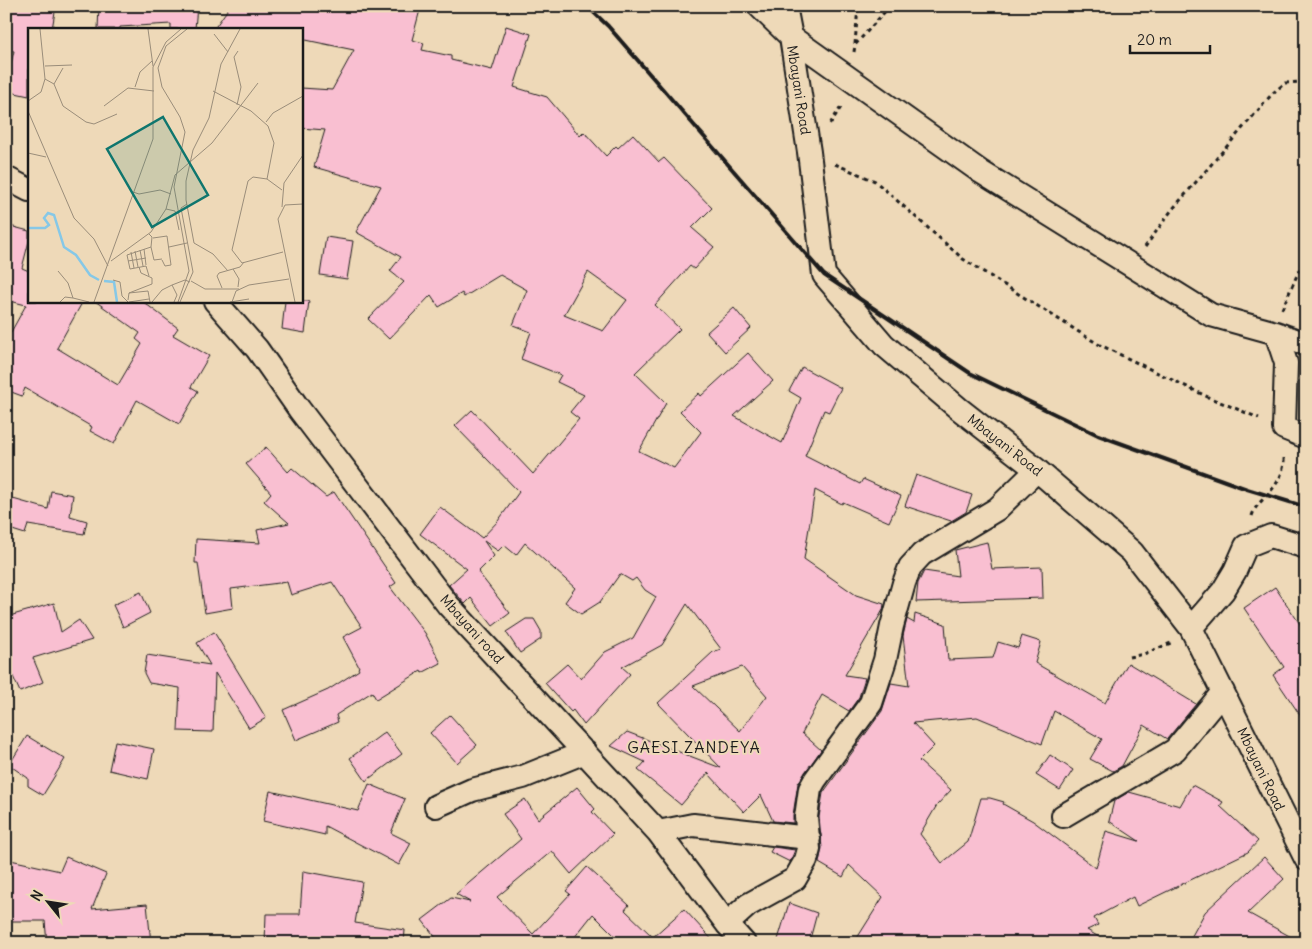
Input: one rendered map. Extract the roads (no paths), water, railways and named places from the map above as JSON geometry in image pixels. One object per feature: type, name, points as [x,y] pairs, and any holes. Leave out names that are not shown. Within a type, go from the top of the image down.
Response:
[{"type":"street","points":[[758,6],[791,37],[981,172],[1211,315],[1276,333],[1306,344]]},
{"type":"street","name":"Mbayani Road","points":[[785,6],[809,152],[824,275],[884,345],[958,408],[1037,470],[1132,552],[1191,628],[1306,859]]},
{"type":"street","points":[[6,178],[28,189]]},
{"type":"street","name":"Mbayani road","points":[[216,302],[257,349],[299,409],[448,604],[658,832],[727,924],[744,943]]},
{"type":"street","points":[[1276,333],[1286,363],[1284,428],[1306,437]]},
{"type":"street","points":[[727,924],[748,905],[795,879],[806,860],[809,838],[806,817],[810,789],[871,703],[879,682],[904,583],[910,567],[922,554],[997,509],[1037,470]]},
{"type":"street","points":[[1191,628],[1223,591],[1235,571],[1246,546],[1271,536],[1306,547]]},
{"type":"street","points":[[1063,816],[1175,750],[1223,692]]},
{"type":"street","points":[[436,806],[472,790],[523,777],[585,752]]},
{"type":"street","points":[[658,832],[692,825],[809,838]]},
{"type":"railway","points":[[587,6],[608,26],[824,275],[970,373],[1098,435],[1247,489],[1306,507]]},
{"type":"district","name":"GAESI ZANDEYA","points":[[694,747]]}]
